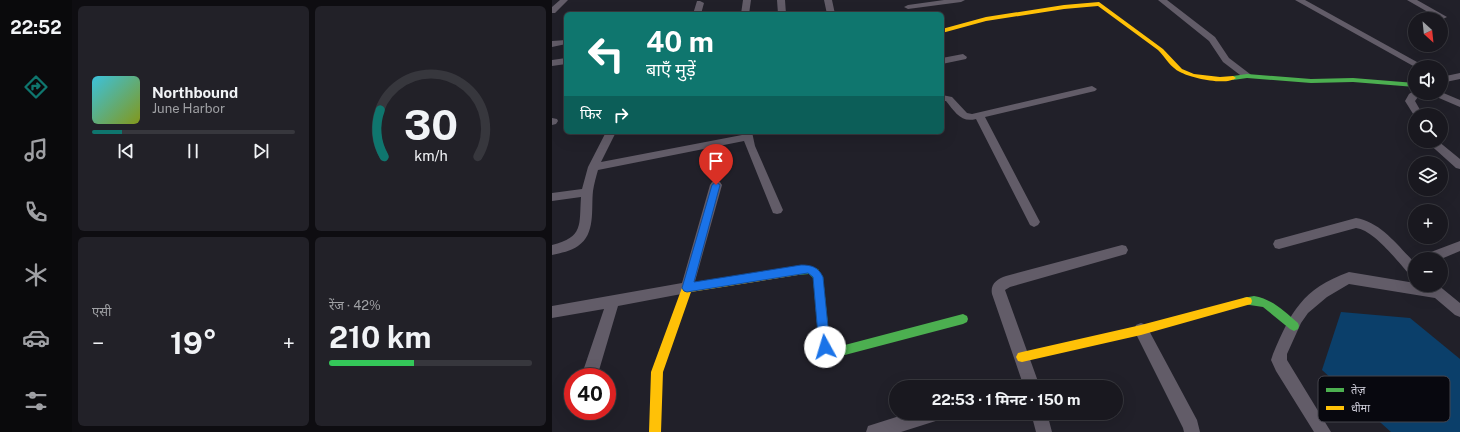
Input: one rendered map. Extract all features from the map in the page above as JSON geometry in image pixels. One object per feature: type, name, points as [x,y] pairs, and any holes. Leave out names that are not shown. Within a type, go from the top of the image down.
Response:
[{"type":"street","points":[[552,11],[564,0]]},
{"type":"street","points":[[745,12],[747,0]]},
{"type":"street","points":[[782,0],[782,12]]},
{"type":"street","points":[[828,0],[830,12]]},
{"type":"street","points":[[908,7],[961,0]]},
{"type":"street","points":[[1162,0],[1212,39],[1226,60],[1247,76]]},
{"type":"street","points":[[1299,0],[1409,60]]},
{"type":"street","points":[[1411,0],[1433,12]]},
{"type":"street","points":[[698,12],[700,3]]},
{"type":"street","points":[[944,30],[986,19],[1064,7],[1099,4],[1162,50],[1185,73],[1193,76],[1213,79],[1247,76],[1311,81],[1353,80],[1408,84]]},
{"type":"street","points":[[552,44],[564,42]]},
{"type":"street","points":[[944,61],[963,57]]},
{"type":"street","points":[[552,63],[564,61]]},
{"type":"street","points":[[1448,78],[1460,76]]},
{"type":"street","points":[[944,98],[949,99],[964,116],[972,117],[1092,89]]},
{"type":"street","points":[[1448,99],[1460,104]]},
{"type":"street","points":[[980,115],[1034,222]]},
{"type":"street","points":[[552,250],[566,247],[575,243],[584,231],[587,192],[593,167],[610,134]]},
{"type":"street","points":[[593,167],[747,135],[777,210]]},
{"type":"street","points":[[1440,148],[1460,164]]},
{"type":"street","points":[[656,432],[657,372],[687,288],[716,185]]},
{"type":"street","points":[[552,197],[587,192]]},
{"type":"street","points":[[1279,244],[1356,223],[1363,224],[1374,230],[1408,261]]},
{"type":"street","points":[[1445,252],[1460,246]]},
{"type":"street","points":[[1027,380],[1022,357],[998,289],[1006,282],[1122,250]]},
{"type":"street","points":[[552,312],[801,269],[810,269],[815,272],[818,277],[825,347],[828,350],[842,351],[963,319]]},
{"type":"street","points":[[1323,432],[1281,366],[1279,360],[1280,354],[1300,314],[1318,296],[1343,279],[1348,278],[1408,286]]},
{"type":"street","points":[[1437,292],[1460,311]]},
{"type":"street","points":[[1022,357],[1141,330],[1255,299],[1264,301],[1294,326]]},
{"type":"street","points":[[592,368],[613,301]]},
{"type":"street","points":[[1141,330],[1191,426],[1192,432]]},
{"type":"street","points":[[874,432],[913,420]]},
{"type":"street","points":[[1041,420],[1044,432]]},
{"type":"water","points":[[1341,312],[1410,318],[1460,359],[1460,432],[1391,432],[1380,422],[1450,422],[1450,376],[1329,376],[1322,370]]},
{"type":"traffic: fast","points":[[1233,78],[1247,76],[1311,81],[1353,80],[1408,84]]},
{"type":"traffic: fast","points":[[798,271],[810,270],[818,277],[825,347],[831,350],[841,351],[963,319]]},
{"type":"traffic: fast","points":[[1247,301],[1254,300],[1267,304],[1294,326]]},
{"type":"traffic: slow","points":[[944,30],[986,19],[1064,7],[1099,4],[1161,50],[1180,70],[1193,76],[1220,79],[1233,78]]},
{"type":"traffic: slow","points":[[655,432],[657,372],[687,288],[798,271]]},
{"type":"traffic: slow","points":[[1022,357],[1141,330],[1247,301]]},
{"type":"route","points":[[716,185],[687,288],[801,269],[810,269],[815,272],[818,277],[825,347]]}]
